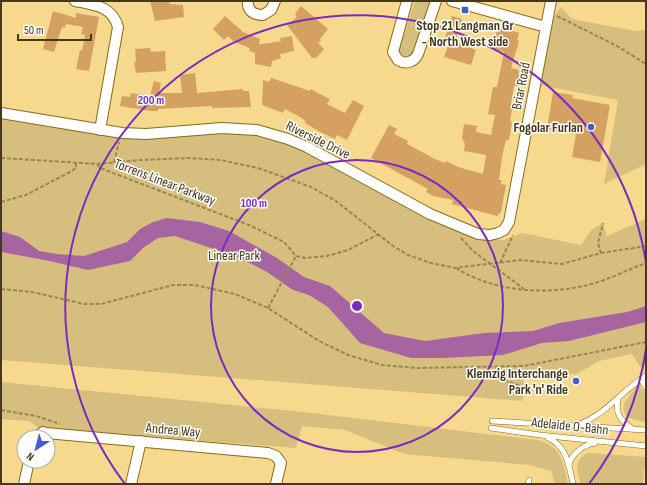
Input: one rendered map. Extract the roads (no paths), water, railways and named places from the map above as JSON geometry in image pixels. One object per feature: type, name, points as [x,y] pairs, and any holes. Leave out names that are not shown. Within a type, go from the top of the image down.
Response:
[{"type":"street","points":[[75,1],[101,6],[107,9],[113,15],[118,27],[100,130]]},
{"type":"street","points":[[248,1],[250,10],[253,13],[263,15],[271,10],[275,1]]},
{"type":"street","points":[[407,1],[393,52],[398,60],[408,63],[418,54],[436,1]]},
{"type":"street","points":[[452,1],[546,27]]},
{"type":"street","name":"Briar Road","points":[[512,226],[551,1]]},
{"type":"street","name":"Riverside Drive","points":[[1,113],[122,133],[146,134],[222,128],[257,130],[273,134],[307,147],[430,214],[459,227],[478,234],[490,235],[512,226]]},
{"type":"street","name":"Andrea Way","points":[[56,434],[268,453],[276,456],[280,463],[277,484]]},
{"type":"street","points":[[131,484],[141,441]]},
{"type":"street","points":[[24,484],[28,469]]},
{"type":"lane","points":[[572,426],[594,418],[646,376]]},
{"type":"lane","points":[[641,379],[646,388]]},
{"type":"lane","points":[[618,399],[616,406],[618,414],[623,423],[633,429]]},
{"type":"lane","name":"Adelaide O-Bahn","points":[[492,421],[646,430]]},
{"type":"lane","name":"Adelaide O-Bahn","points":[[491,428],[540,435],[646,446]]},
{"type":"lane","points":[[540,435],[550,438],[558,444],[564,452],[573,484]]},
{"type":"lane","points":[[569,466],[574,454],[584,446],[602,442]]},
{"type":"place","name":"Stop 21 Langman Gr - North West side","points":[[465,10]]},
{"type":"place","name":"Fogolar Furlan","points":[[591,127]]},
{"type":"place","name":"Klemzig Interchange Park 'n' Ride","points":[[576,381]]},
{"type":"park label","name":"Linear Park","points":[[234,255]]}]
